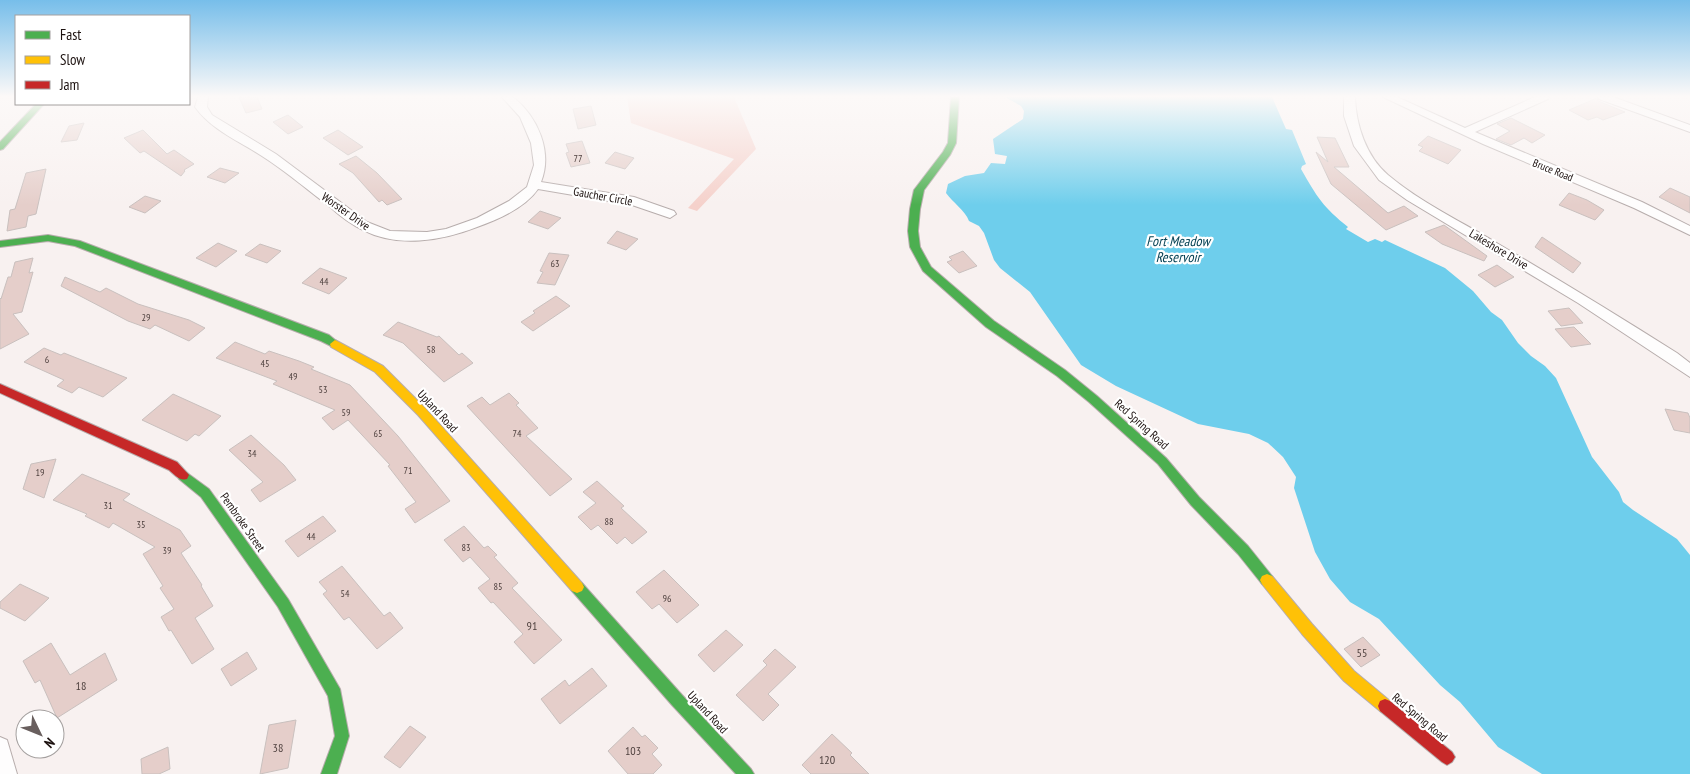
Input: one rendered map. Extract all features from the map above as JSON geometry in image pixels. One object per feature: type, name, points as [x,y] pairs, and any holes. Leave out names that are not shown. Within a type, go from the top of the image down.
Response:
[{"type":"street","points":[[0,147],[13,133]]},
{"type":"street","name":"Worster Drive","points":[[234,133],[271,156],[350,217],[373,230],[395,235],[443,234],[466,228],[506,209],[521,199],[534,186]]},
{"type":"street","points":[[534,133],[540,167],[534,186]]},
{"type":"street","name":"Red Spring Road","points":[[953,133],[952,143],[947,154],[919,190],[915,209],[913,231],[915,247],[927,269],[990,324],[1061,373],[1093,399],[1162,461],[1195,501],[1243,550],[1307,629],[1349,676],[1447,757]]},
{"type":"street","name":"Lakeshore Drive","points":[[1356,133],[1360,146],[1382,177],[1411,197],[1583,300],[1672,356],[1690,371]]},
{"type":"street","name":"Bruce Road","points":[[1468,133],[1617,196],[1690,231]]},
{"type":"street","name":"Gaucher Circle","points":[[534,186],[634,201],[670,214]]},
{"type":"street","name":"Upland Road","points":[[0,244],[48,238],[77,243],[325,338],[379,369],[422,412],[677,700],[746,774]]},
{"type":"street","name":"Pembroke Street","points":[[0,388],[173,466],[205,493],[284,604],[335,694],[342,736],[329,774]]},
{"type":"street","points":[[0,747],[8,774]]},
{"type":"shaded area","points":[[660,133],[749,133],[756,149],[697,211],[688,208],[734,159]]},
{"type":"water","name":"Fort Meadow Reservoir","points":[[1002,133],[1293,133],[1306,164],[1301,169],[1321,201],[1348,227],[1346,229],[1368,242],[1375,239],[1382,242],[1385,240],[1445,268],[1473,291],[1491,312],[1502,320],[1518,343],[1556,378],[1592,457],[1619,492],[1623,502],[1677,539],[1690,555],[1690,774],[1542,774],[1498,747],[1460,702],[1440,685],[1379,619],[1350,602],[1330,579],[1315,552],[1294,488],[1296,477],[1283,457],[1268,443],[1249,434],[1198,424],[1116,386],[1081,365],[1030,292],[1000,268],[994,260],[984,233],[979,226],[969,221],[965,213],[946,193],[948,184],[965,176],[984,173],[991,163],[1005,164],[1007,156],[995,154],[993,139]]},
{"type":"building","points":[[65,133],[80,133],[77,140],[61,142]]},
{"type":"building","points":[[136,133],[146,133],[167,154],[174,150],[194,164],[184,170],[181,176],[144,151],[140,153],[124,138]]},
{"type":"building","points":[[332,133],[343,133],[363,147],[348,155],[323,138]]},
{"type":"building","points":[[1506,133],[1541,133],[1545,135],[1532,143],[1524,138],[1511,145],[1496,139]]},
{"type":"building","points":[[1428,136],[1461,150],[1448,164],[1419,151],[1423,147],[1418,145]]},
{"type":"building","points":[[1317,137],[1335,138],[1349,167],[1334,167],[1388,213],[1404,206],[1418,216],[1386,230],[1331,184],[1316,152],[1328,162]]},
{"type":"building","points":[[582,141],[590,163],[571,167],[566,153],[569,152],[566,144]]},
{"type":"building","points":[[615,152],[634,158],[625,169],[605,163]]},
{"type":"building","points":[[356,156],[377,173],[402,199],[387,205],[382,200],[379,202],[353,173],[339,164]]},
{"type":"building","points":[[220,168],[239,173],[225,183],[207,177]]},
{"type":"building","points":[[46,169],[36,214],[28,216],[26,227],[7,231],[10,210],[15,209],[26,173]]},
{"type":"building","points":[[1670,188],[1690,197],[1690,213],[1659,197]]},
{"type":"building","points":[[1569,193],[1587,200],[1604,210],[1595,220],[1559,205]]},
{"type":"building","points":[[145,196],[161,201],[145,213],[129,207]]},
{"type":"building","points":[[540,211],[561,218],[548,229],[528,222]]},
{"type":"building","points":[[1444,225],[1487,256],[1484,261],[1442,244],[1425,232]]},
{"type":"building","points":[[617,231],[638,239],[626,250],[607,243]]},
{"type":"building","points":[[1542,237],[1581,263],[1573,273],[1535,247]]},
{"type":"building","points":[[218,243],[237,251],[216,267],[196,258]]},
{"type":"building","points":[[260,244],[281,251],[267,263],[245,255]]},
{"type":"building","points":[[963,251],[977,266],[959,273],[947,262],[952,260],[949,257]]},
{"type":"building","points":[[549,253],[569,255],[555,285],[537,283],[543,272],[540,271]]},
{"type":"building","points":[[33,258],[29,273],[33,272],[22,312],[13,314],[29,334],[0,349],[0,298],[8,277],[11,277],[15,262]]},
{"type":"building","points":[[1497,265],[1514,277],[1495,287],[1478,275]]},
{"type":"building","points":[[320,268],[347,278],[329,294],[302,283]]},
{"type":"building","points":[[65,277],[100,292],[106,288],[138,304],[189,320],[205,328],[189,341],[155,325],[150,329],[128,321],[61,286]]},
{"type":"building","points":[[556,296],[570,306],[533,331],[521,322],[535,313],[533,311]]},
{"type":"building","points":[[1569,308],[1583,323],[1561,326],[1548,311]]},
{"type":"building","points":[[398,322],[437,337],[439,336],[459,355],[462,353],[473,363],[444,382],[403,343],[383,335]]},
{"type":"building","points":[[1574,327],[1591,344],[1571,347],[1555,329]]},
{"type":"building","points":[[235,342],[265,354],[269,351],[299,361],[314,367],[311,369],[350,385],[398,436],[450,501],[415,523],[405,509],[416,502],[388,466],[390,465],[348,420],[333,430],[322,418],[335,410],[273,384],[277,381],[216,358]]},
{"type":"building","points":[[44,348],[61,355],[64,353],[127,378],[103,397],[79,387],[72,393],[57,386],[64,380],[24,362]]},
{"type":"building","points":[[509,393],[519,403],[516,405],[538,428],[526,436],[572,479],[550,496],[467,406],[482,397],[490,405]]},
{"type":"building","points":[[173,394],[221,416],[199,436],[195,434],[187,441],[142,420]]},
{"type":"building","points":[[1665,409],[1688,413],[1690,433],[1674,430]]},
{"type":"building","points":[[251,435],[284,465],[296,480],[260,502],[251,490],[263,482],[229,450]]},
{"type":"building","points":[[56,459],[44,498],[23,489],[31,464]]},
{"type":"building","points":[[82,474],[130,494],[123,500],[180,530],[191,546],[181,553],[213,606],[195,618],[214,649],[192,664],[161,617],[174,609],[160,588],[163,586],[143,554],[155,547],[113,523],[109,528],[85,516],[87,514],[53,500]]},
{"type":"building","points":[[597,481],[624,506],[621,508],[647,532],[632,544],[625,537],[617,544],[598,525],[591,530],[578,517],[596,503],[583,492]]},
{"type":"building","points":[[323,516],[336,531],[298,557],[285,541]]},
{"type":"building","points":[[464,526],[484,548],[488,546],[497,555],[494,557],[518,583],[512,588],[562,640],[534,664],[514,642],[523,634],[478,588],[490,579],[470,557],[463,562],[444,540]]},
{"type":"building","points":[[342,566],[384,616],[390,612],[403,628],[377,649],[349,617],[344,620],[323,594],[327,591],[319,582]]},
{"type":"building","points":[[664,570],[699,605],[677,623],[659,604],[652,609],[636,592]]},
{"type":"building","points":[[20,584],[49,598],[25,621],[0,608],[0,602]]},
{"type":"building","points":[[726,630],[743,645],[714,672],[698,655]]},
{"type":"building","points":[[1363,637],[1380,655],[1361,667],[1344,649]]},
{"type":"building","points":[[51,643],[70,675],[105,653],[117,680],[65,713],[65,709],[53,709],[40,680],[35,683],[23,661]]},
{"type":"building","points":[[775,649],[796,667],[768,694],[779,705],[763,721],[736,695],[767,665],[763,661]]},
{"type":"building","points":[[247,652],[257,669],[231,686],[221,669]]},
{"type":"building","points":[[592,668],[607,686],[560,724],[541,699],[565,680],[569,686]]},
{"type":"building","points":[[296,720],[288,768],[260,774],[269,725]]},
{"type":"building","points":[[410,726],[426,737],[400,768],[384,757]]},
{"type":"building","points":[[633,727],[642,737],[645,735],[658,748],[652,754],[662,765],[653,774],[628,774],[608,751]]},
{"type":"building","points":[[832,734],[852,753],[850,755],[869,774],[811,774],[802,765]]},
{"type":"building","points":[[168,747],[170,769],[159,774],[142,774],[141,759]]},
{"type":"traffic: fast","points":[[0,147],[13,133]]},
{"type":"traffic: fast","points":[[953,133],[952,143],[947,153],[919,190],[915,209],[913,231],[915,247],[927,269],[990,324],[1061,373],[1093,399],[1162,461],[1195,501],[1243,550],[1267,580]]},
{"type":"traffic: fast","points":[[0,244],[48,238],[77,243],[325,338],[335,344]]},
{"type":"traffic: fast","points":[[183,475],[205,493],[283,603],[335,694],[342,736],[329,774]]},
{"type":"traffic: fast","points":[[577,587],[677,700],[746,774]]},
{"type":"traffic: slow","points":[[335,344],[379,369],[422,412],[577,587]]},
{"type":"traffic: slow","points":[[1267,580],[1349,676],[1385,706]]},
{"type":"traffic: jam","points":[[0,388],[173,466],[183,475]]},
{"type":"traffic: jam","points":[[1385,706],[1447,757]]}]
